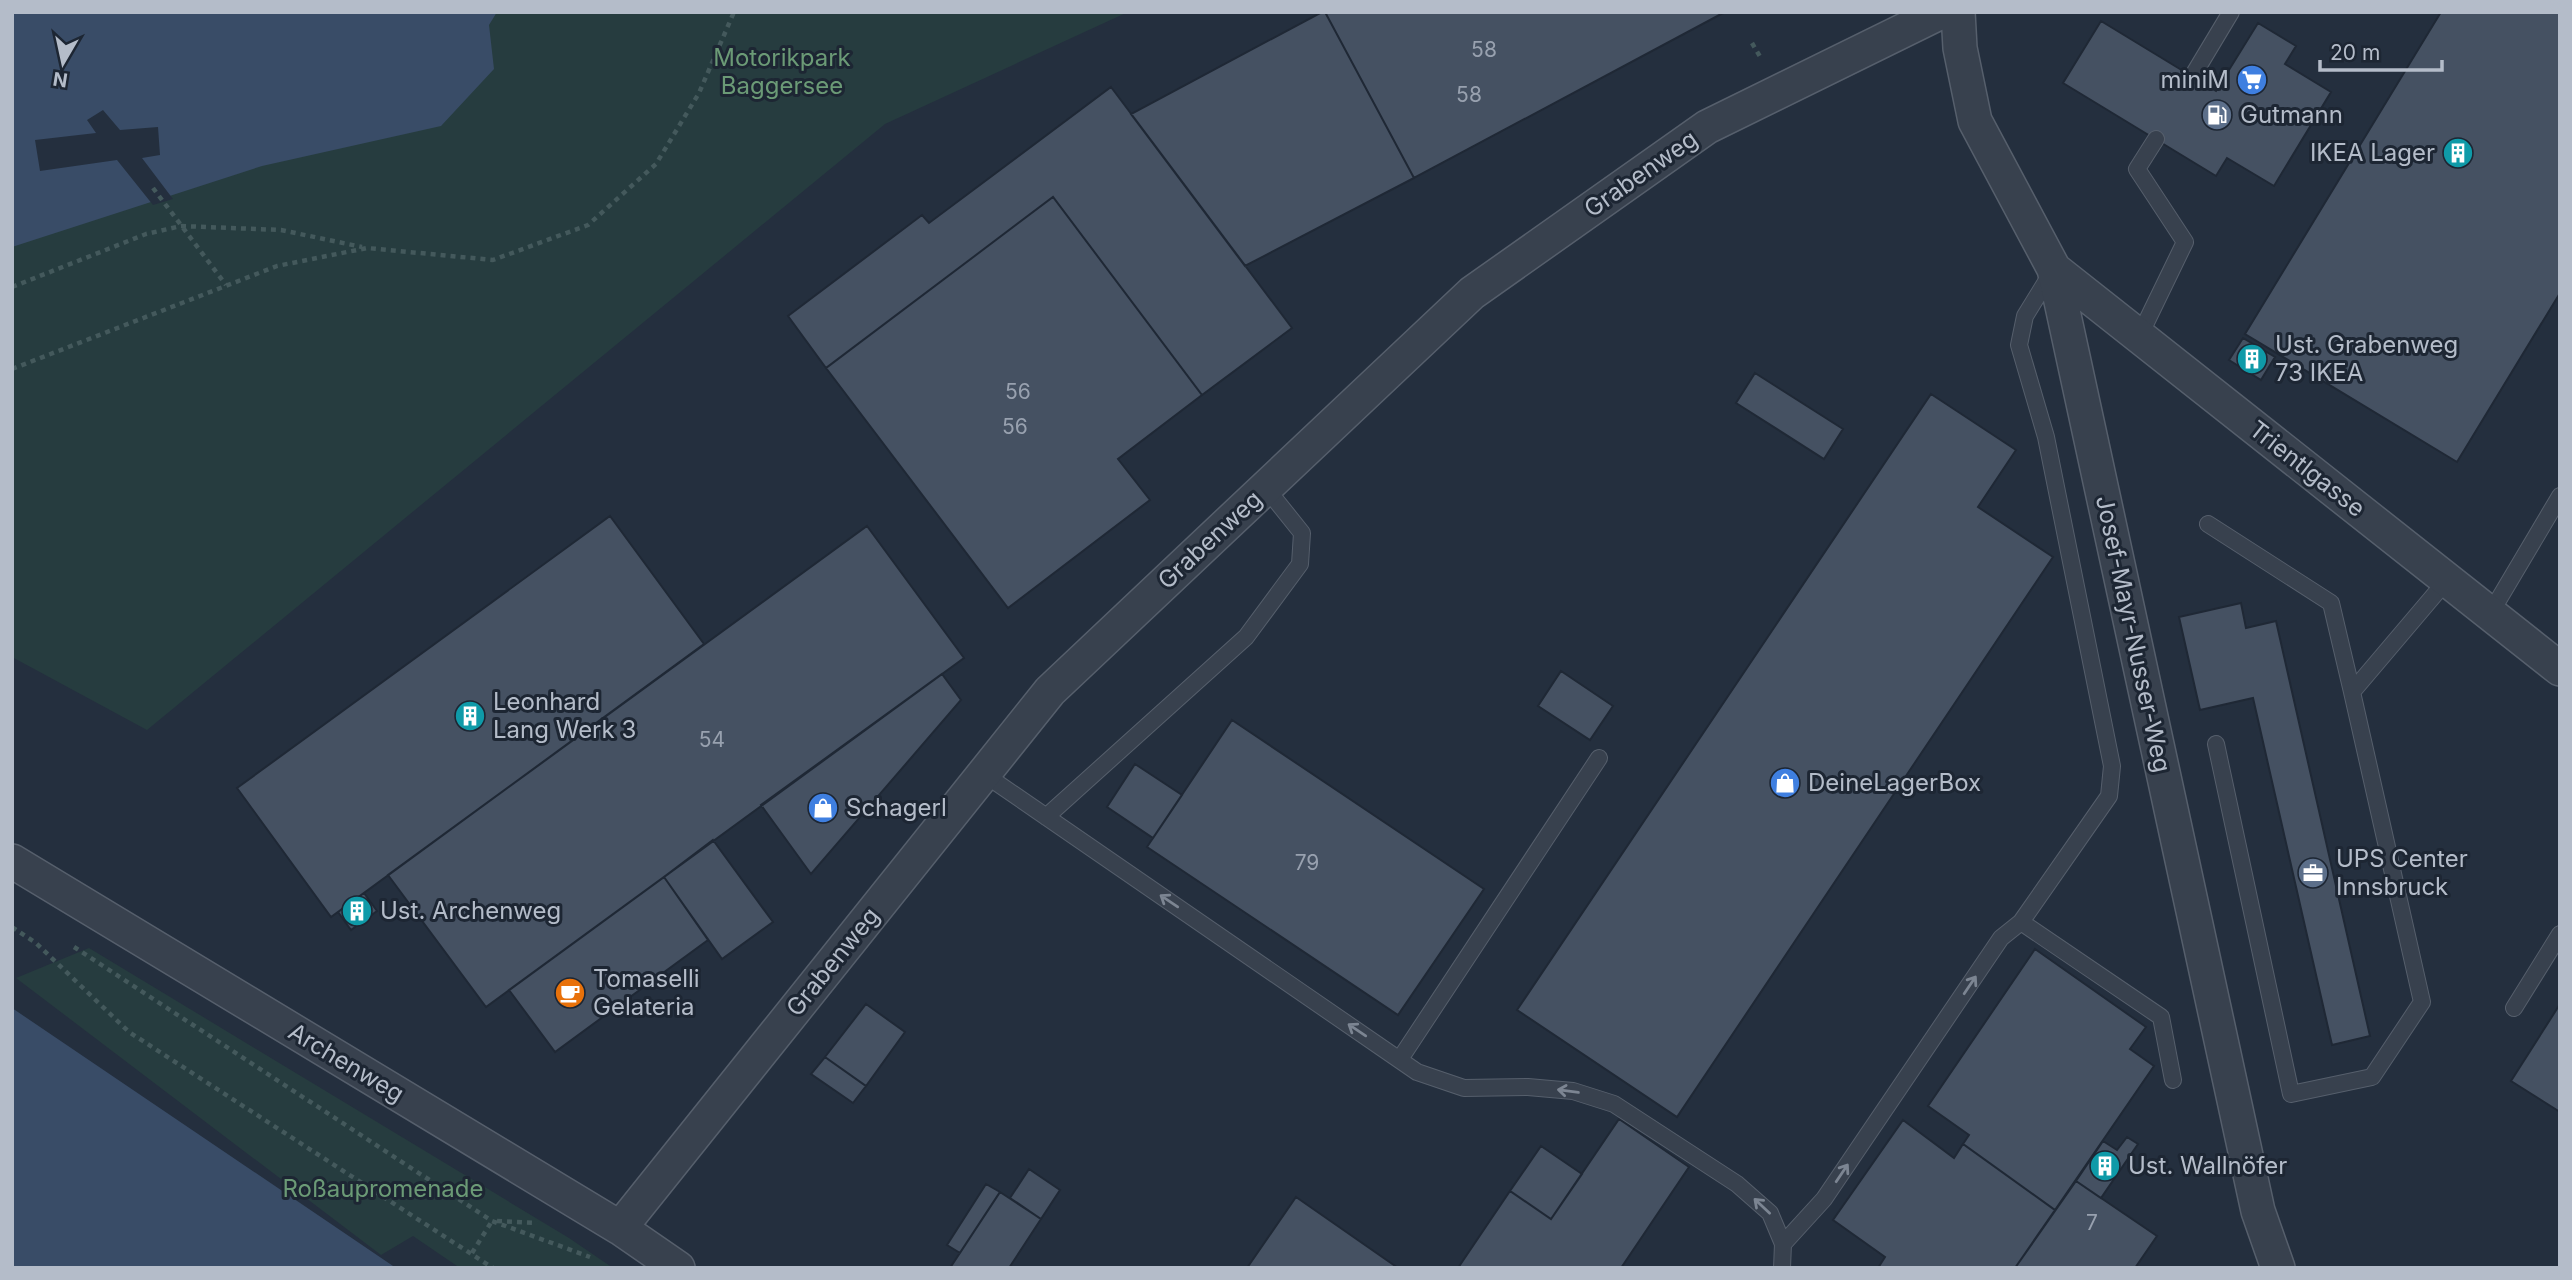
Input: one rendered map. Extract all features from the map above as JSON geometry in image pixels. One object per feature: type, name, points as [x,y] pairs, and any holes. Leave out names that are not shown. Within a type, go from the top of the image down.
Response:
[{"type":"street","name":"Grabenweg","points":[[620,1228],[1050,691],[1472,293],[1707,127],[1941,12]]},
{"type":"street","name":"Josef-Mayr-Nusser-Weg","points":[[1958,12],[1960,48],[1975,121],[2054,270],[2258,1211],[2278,1268]]},
{"type":"street","name":"Trientlgasse","points":[[2054,270],[2560,669]]},
{"type":"street","name":"Archenweg","points":[[13,862],[620,1228],[678,1268]]},
{"type":"lane","points":[[2192,77],[2231,12]]},
{"type":"lane","points":[[2139,337],[2185,242],[2137,169],[2156,139]]},
{"type":"lane","points":[[1783,1244],[1824,1199],[2001,938],[2021,922],[2109,796],[2112,766],[2046,437],[2019,345],[2025,316],[2054,270]]},
{"type":"lane","points":[[1046,817],[1246,636],[1300,564],[1302,533],[1266,488]]},
{"type":"lane","points":[[2490,614],[2560,496]]},
{"type":"lane","points":[[2208,524],[2331,603],[2422,1002],[2372,1077],[2291,1094],[2216,744]]},
{"type":"lane","points":[[2352,692],[2447,580]]},
{"type":"lane","points":[[1400,1059],[1599,758]]},
{"type":"lane","points":[[984,774],[1417,1072],[1464,1088],[1528,1087],[1573,1091],[1614,1104],[1737,1184],[1770,1213],[1783,1244],[1782,1268]]},
{"type":"lane","points":[[2021,922],[2161,1017],[2174,1080]]},
{"type":"lane","points":[[2514,1007],[2560,934]]},
{"type":"path","points":[[12,287],[146,234],[181,226],[281,230],[367,248],[493,260],[588,225],[656,164],[699,93],[734,12]]},
{"type":"path","points":[[153,188],[226,285]]},
{"type":"path","points":[[12,369],[277,266],[367,248]]},
{"type":"path","points":[[12,927],[36,943],[129,1032],[493,1268]]},
{"type":"path","points":[[71,944],[492,1220],[594,1259]]},
{"type":"path","points":[[472,1254],[492,1220]]},
{"type":"green space","name":"Motorikpark Baggersee","points":[[12,12],[1128,12],[885,124],[147,730],[12,657]]},
{"type":"green space","name":"Roßaupromenade","points":[[89,948],[569,1238],[613,1268],[460,1268],[413,1236],[381,1255],[16,978]]},
{"type":"water","points":[[12,12],[497,12],[489,25],[494,69],[441,126],[262,166],[12,247]]},
{"type":"water","points":[[12,1008],[396,1268],[12,1268]]},
{"type":"pier","points":[[103,110],[120,130],[158,127],[160,155],[142,158],[173,199],[153,205],[117,160],[40,171],[35,140],[96,133],[87,120]]},
{"type":"building","points":[[1325,12],[1414,178],[1245,266],[1131,114]]},
{"type":"building","points":[[1325,12],[1725,12],[1414,178]]},
{"type":"building","name":"IKEA Lager","points":[[2441,12],[2560,12],[2560,293],[2457,462],[2245,334]]},
{"type":"building","name":"Gutmann","points":[[2101,21],[2216,91],[2258,23],[2296,46],[2285,64],[2331,92],[2274,186],[2227,158],[2216,176],[2063,83]]},
{"type":"building","points":[[1111,87],[1292,328],[1202,395],[1053,197],[826,368],[788,316],[922,215],[929,223]]},
{"type":"building","points":[[1053,197],[1202,395],[1118,459],[1150,500],[1008,608],[826,368]]},
{"type":"building","name":"Ust. Grabenweg 73 IKEA","points":[[2243,338],[2275,357],[2261,380],[2229,360]]},
{"type":"building","points":[[1755,373],[1843,429],[1824,459],[1736,403]]},
{"type":"building","name":"DeineLagerBox","points":[[1931,394],[2016,450],[1978,507],[2053,557],[1677,1117],[1517,1010]]},
{"type":"building","name":"Leonhard Lang Werk 3","points":[[610,516],[704,644],[331,917],[237,788]]},
{"type":"building","points":[[867,526],[964,658],[486,1007],[388,875]]},
{"type":"building","name":"UPS Center Innsbruck","points":[[2241,603],[2246,628],[2276,621],[2370,1036],[2332,1045],[2253,698],[2200,710],[2179,617]]},
{"type":"building","points":[[1561,671],[1613,706],[1590,740],[1538,706]]},
{"type":"building","points":[[942,674],[961,700],[811,874],[761,805]]},
{"type":"building","points":[[1232,720],[1484,889],[1398,1015],[1147,847]]},
{"type":"building","points":[[1135,764],[1182,795],[1153,838],[1107,807]]},
{"type":"building","points":[[713,840],[773,922],[722,959],[664,877]]},
{"type":"building","points":[[664,877],[708,940],[555,1052],[509,990]]},
{"type":"building","name":"Ust. Archenweg","points":[[364,893],[377,911],[351,930],[338,912]]},
{"type":"building","points":[[2035,949],[2146,1027],[2130,1049],[2154,1066],[2055,1210],[1963,1144],[1969,1135],[1928,1106]]},
{"type":"building","points":[[866,1004],[905,1032],[866,1086],[825,1057]]},
{"type":"building","points":[[2560,1004],[2560,1112],[2511,1081]]},
{"type":"building","points":[[825,1057],[866,1086],[853,1103],[811,1074]]},
{"type":"building","points":[[1619,1119],[1689,1167],[1621,1268],[1458,1268],[1510,1191],[1551,1219]]},
{"type":"building","points":[[1903,1120],[1954,1158],[1963,1144],[2055,1210],[2015,1268],[1878,1268],[1885,1257],[1833,1220]]},
{"type":"building","name":"Ust. Wallnöfer","points":[[2127,1137],[2138,1144],[2101,1198],[2076,1181],[2103,1141],[2117,1150]]},
{"type":"building","points":[[1541,1146],[1582,1174],[1551,1219],[1510,1191]]},
{"type":"building","points":[[1029,1169],[1060,1190],[1041,1219],[1010,1198]]},
{"type":"building","points":[[2076,1181],[2157,1236],[2135,1268],[2015,1268]]},
{"type":"building","points":[[986,1184],[1000,1192],[960,1253],[947,1245]]},
{"type":"building","points":[[1000,1192],[1041,1219],[1009,1268],[950,1268]]},
{"type":"building","points":[[1296,1197],[1398,1268],[1247,1268]]},
{"type":"place","name":"miniM","points":[[2252,80]]},
{"type":"place","name":"Gutmann","points":[[2217,115]]},
{"type":"place","name":"IKEA Lager","points":[[2458,153]]},
{"type":"place","name":"Ust. Grabenweg 73 IKEA","points":[[2252,359]]},
{"type":"place","name":"Leonhard Lang Werk 3","points":[[470,716]]},
{"type":"place","name":"DeineLagerBox","points":[[1785,783]]},
{"type":"place","name":"Schagerl","points":[[823,808]]},
{"type":"place","name":"UPS Center Innsbruck","points":[[2313,873]]},
{"type":"place","name":"Ust. Archenweg","points":[[357,911]]},
{"type":"place","name":"Tomaselli Gelateria","points":[[570,993]]},
{"type":"place","name":"Ust. Wallnöfer","points":[[2105,1166]]}]
